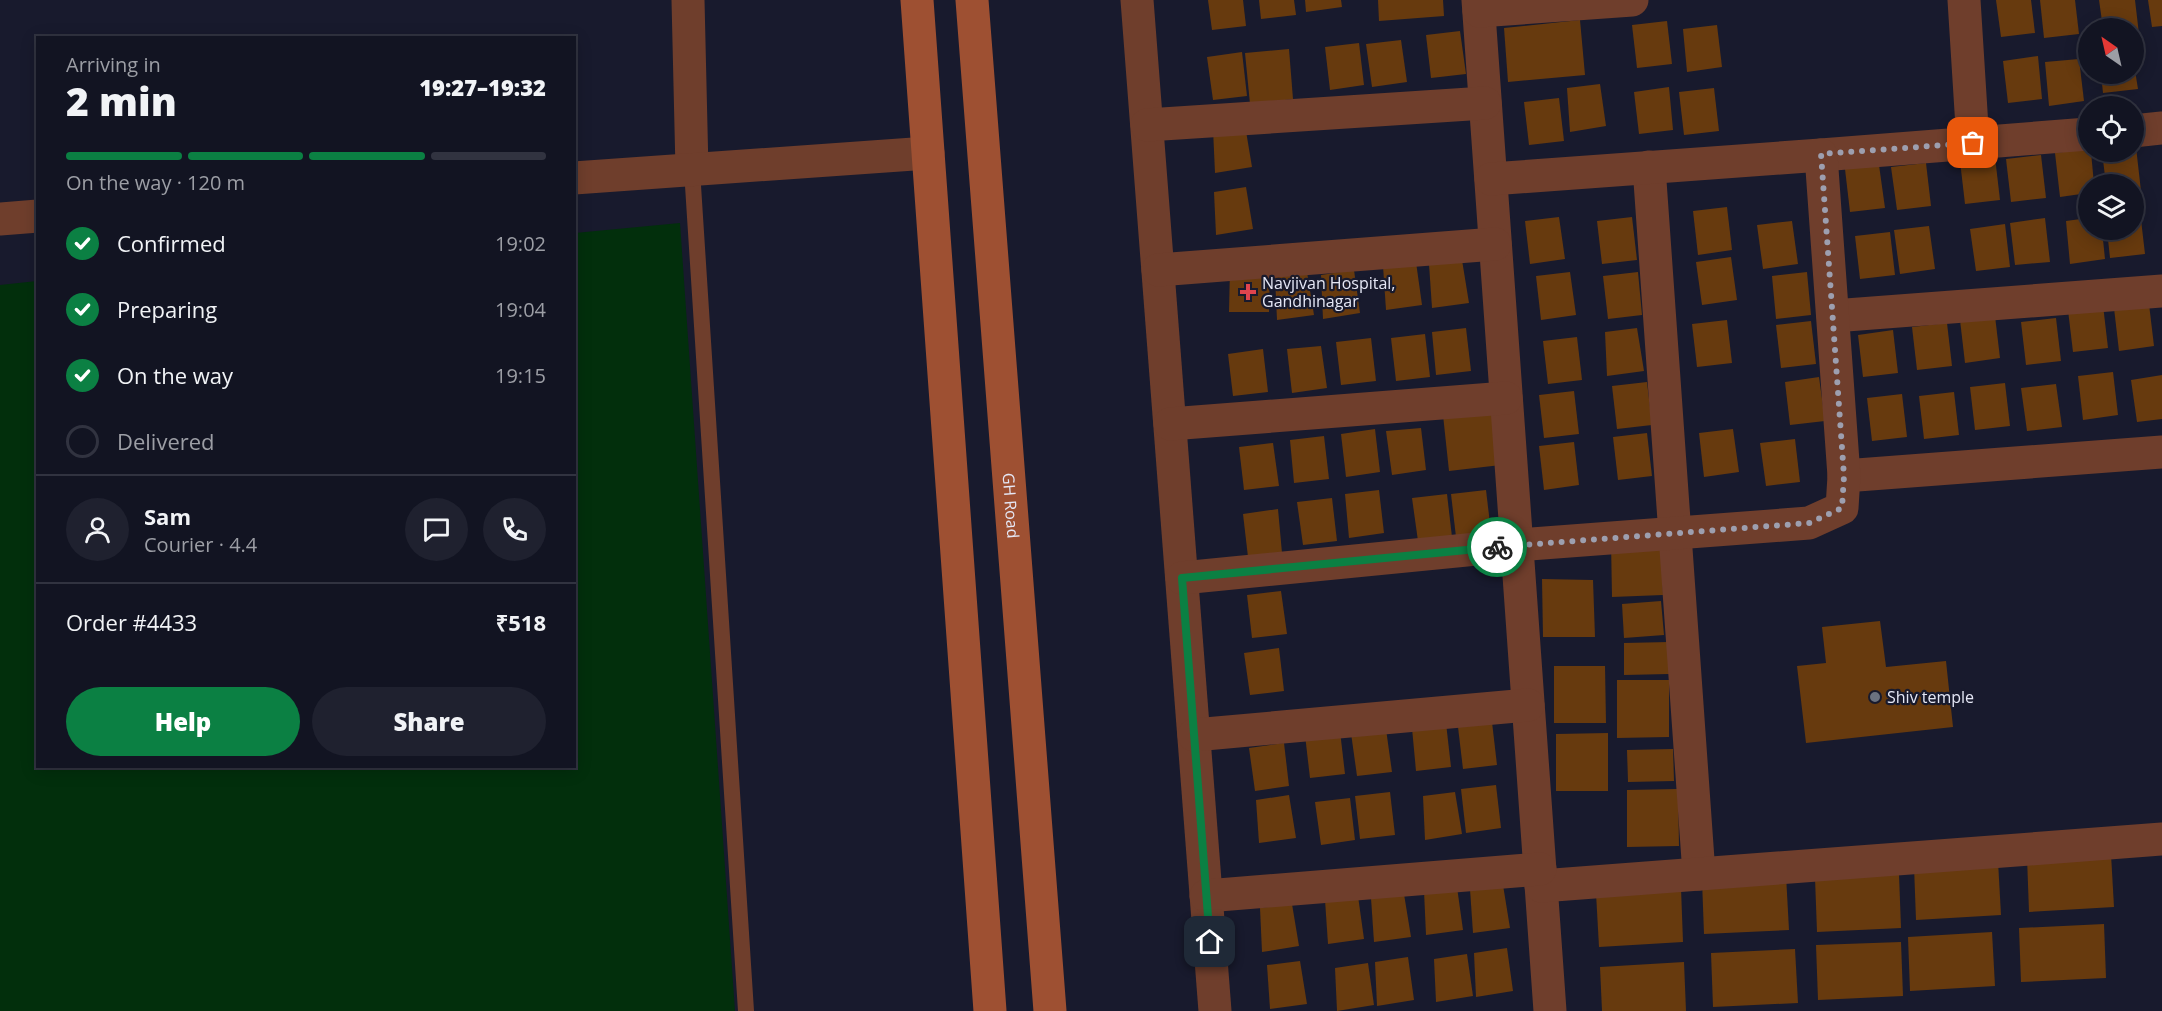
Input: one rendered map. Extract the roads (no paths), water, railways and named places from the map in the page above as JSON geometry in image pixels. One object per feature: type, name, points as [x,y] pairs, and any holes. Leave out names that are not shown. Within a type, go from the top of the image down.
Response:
[{"type":"main road","points":[[917,0],[990,1011]]},
{"type":"main road","name":"GH Road","points":[[972,0],[1050,1011]]},
{"type":"street","points":[[688,0],[692,170]]},
{"type":"street","points":[[1137,0],[1215,1011]]},
{"type":"street","points":[[1550,1011],[1478,6],[1632,0]]},
{"type":"street","points":[[1964,0],[1973,143]]},
{"type":"street","points":[[1147,125],[1485,103]]},
{"type":"street","points":[[2144,130],[2162,128]]},
{"type":"street","points":[[1491,180],[2078,135]]},
{"type":"street","points":[[576,178],[928,153]]},
{"type":"street","points":[[1182,578],[1517,545],[1809,523],[1842,508],[1844,476],[1821,154]]},
{"type":"street","points":[[1649,167],[1699,874]]},
{"type":"street","points":[[0,219],[36,216]]},
{"type":"street","points":[[1158,270],[1495,244]]},
{"type":"street","points":[[1833,316],[2162,291]]},
{"type":"street","points":[[1170,424],[1506,398]]},
{"type":"street","points":[[1844,476],[2162,452]]},
{"type":"street","points":[[1194,735],[1528,705]]},
{"type":"street","points":[[1206,896],[1540,877],[1699,874],[2162,839]]},
{"type":"lane","points":[[692,170],[746,1011]]},
{"type":"place","name":"Navjivan Hospital, Gandhinagar","points":[[1248,292]]},
{"type":"place","name":"Shiv temple","points":[[1875,697]]}]
